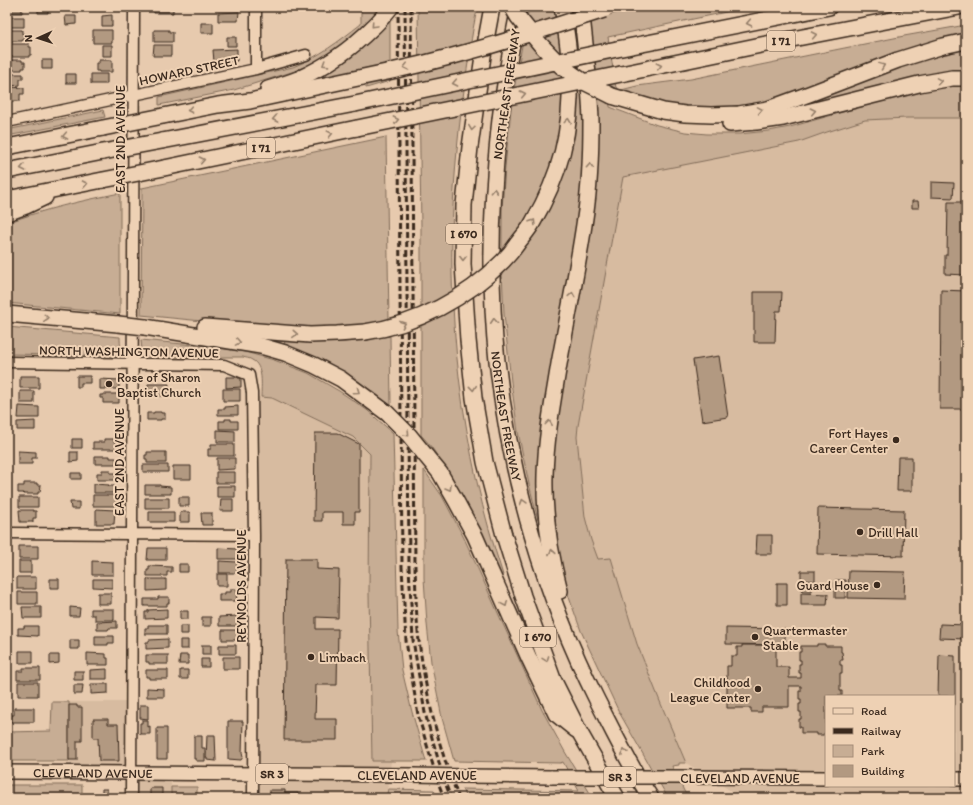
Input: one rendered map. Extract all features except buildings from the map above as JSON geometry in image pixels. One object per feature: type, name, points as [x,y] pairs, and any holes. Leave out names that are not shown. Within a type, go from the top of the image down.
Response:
[{"type":"highway","points":[[218,105],[298,79],[318,68],[341,54],[356,42],[373,27],[391,7]]},
{"type":"highway","name":"NORTHEAST FREEWAY","points":[[492,7],[483,56],[470,147],[464,205],[463,264],[468,340],[474,398],[485,462],[504,535],[523,596],[553,678],[580,733],[617,798]]},
{"type":"highway","points":[[512,7],[518,17],[540,44],[561,66],[584,82],[629,106],[671,119],[706,124],[756,122],[783,118],[919,84],[952,78],[966,78]]},
{"type":"highway","name":"NORTHEAST FREEWAY","points":[[519,7],[505,82],[499,128],[495,172],[492,239],[493,297],[497,360],[506,422],[520,490],[538,554],[558,611],[583,671],[626,757],[651,798]]},
{"type":"highway","points":[[145,326],[188,325],[310,335],[381,330],[396,326],[445,306],[484,279],[503,261],[532,223],[546,199],[564,148],[570,103],[570,76],[568,45],[562,7]]},
{"type":"highway","points":[[581,7],[590,121],[588,189],[584,225],[550,412],[545,475],[546,508],[556,576],[583,671]]},
{"type":"highway","name":"I 71","points":[[7,171],[355,104],[617,49],[829,7]]},
{"type":"highway","name":"I 71","points":[[7,199],[761,45],[959,7]]},
{"type":"highway","points":[[7,147],[218,105],[250,101],[448,58],[540,31],[609,8]]},
{"type":"highway","points":[[941,11],[966,10]]},
{"type":"highway","points":[[612,96],[663,111],[685,114],[739,114],[768,109],[898,60],[943,46],[966,41]]},
{"type":"highway","points":[[7,213],[26,206],[66,187]]},
{"type":"highway","points":[[7,314],[145,326],[261,346],[314,364],[341,379],[362,394],[387,413],[409,435],[440,473],[475,536],[529,658],[556,714],[580,733]]},
{"type":"main road","name":"CLEVELAND AVENUE","points":[[7,772],[825,778]]},
{"type":"main road","points":[[955,779],[966,779]]},
{"type":"street","name":"EAST 2ND AVENUE","points":[[131,798],[134,7]]},
{"type":"street","points":[[256,7],[256,68]]},
{"type":"street","name":"HOWARD STREET","points":[[7,122],[256,68],[306,55]]},
{"type":"street","name":"NORTH WASHINGTON AVENUE","points":[[7,362],[224,365],[249,375]]},
{"type":"street","name":"REYNOLDS AVENUE","points":[[249,375],[252,394],[254,535],[253,798]]},
{"type":"street","points":[[7,533],[254,535]]},
{"type":"shaded area","name":"Fort Hayes Career Center","points":[[966,118],[966,798],[738,798],[736,794],[686,763],[637,644],[611,558],[598,560],[585,517],[577,437],[578,426],[623,177],[798,142],[865,120]]},
{"type":"shaded area","points":[[254,397],[272,398],[353,437],[370,454],[369,593],[372,761],[391,761],[386,798],[255,798]]},
{"type":"shaded area","points":[[69,702],[129,702],[129,773],[82,773],[69,761]]},
{"type":"shaded area","points":[[134,776],[171,777],[171,798],[134,798]]},
{"type":"green space","points":[[361,7],[390,7],[390,81],[366,88],[364,69],[331,77],[323,77],[322,75],[360,29],[345,43],[317,62],[295,71],[234,90],[159,105],[159,97],[293,67],[303,63],[328,48],[361,24]]},
{"type":"green space","points":[[418,7],[478,7],[472,33],[459,130],[453,202],[452,275],[456,353],[467,431],[477,482],[503,575],[499,576],[473,518],[458,489],[434,451],[421,435],[421,228]]},
{"type":"green space","points":[[529,7],[557,7],[566,93],[557,154],[517,248],[525,247],[550,205],[567,163],[576,68],[584,97],[585,163],[542,519],[538,520],[518,432],[504,314],[502,273],[502,209],[505,167],[512,101]]},
{"type":"green space","points":[[588,7],[601,7],[604,17],[632,7],[750,7],[608,37],[616,88],[621,90],[637,86],[691,79],[966,25],[966,34],[795,93],[754,105],[729,109],[671,107],[640,99],[609,86],[610,107],[657,125],[685,132],[739,134],[790,127],[910,93],[943,87],[966,85],[966,118],[865,120],[799,142],[623,177],[578,426],[577,437],[585,517],[598,559],[611,558],[637,644],[686,763],[679,763],[679,765],[672,766],[685,793],[736,794],[738,798],[668,798],[619,712],[581,631],[565,586],[560,560],[555,521],[551,467],[557,411],[590,228]]},
{"type":"green space","points":[[966,47],[966,71],[782,113],[781,109],[902,65]]},
{"type":"green space","points":[[103,110],[105,117],[7,136],[7,130]]},
{"type":"green space","points":[[386,137],[389,321],[343,329],[273,328],[141,315],[142,188]]},
{"type":"green space","points":[[120,193],[120,314],[7,303],[7,223],[49,209]]},
{"type":"green space","points":[[7,327],[120,337],[120,350],[116,356],[7,354]]},
{"type":"green space","points":[[390,336],[391,406],[351,376],[314,356],[284,345],[285,341],[344,342]]},
{"type":"green space","points":[[141,340],[204,346],[245,352],[274,360],[308,373],[339,391],[367,410],[393,433],[398,631],[402,670],[426,761],[372,761],[369,593],[370,454],[353,437],[272,398],[261,397],[260,371],[256,363],[251,359],[243,357],[150,357],[142,350]]},
{"type":"green space","points":[[424,470],[442,496],[464,538],[542,710],[593,798],[466,798],[462,789],[579,791],[563,762],[454,761],[442,718],[431,662],[427,624],[424,578]]},
{"type":"green space","points":[[52,702],[69,702],[69,761],[11,761],[11,755],[7,755],[7,732],[51,731]]},
{"type":"green space","points":[[7,785],[82,785],[82,798],[7,798]]},
{"type":"green space","points":[[171,787],[197,787],[197,798],[171,798]]},
{"type":"green space","points":[[388,789],[434,790],[437,798],[386,798]]},
{"type":"railway","points":[[398,7],[402,567],[406,641],[418,715],[444,798]]},
{"type":"railway","points":[[405,7],[409,567],[413,640],[425,713],[444,780],[451,798]]},
{"type":"railway","points":[[411,7],[415,567],[417,614],[419,641],[429,701],[445,760],[459,798]]},
{"type":"place","name":"Rose of Sharon Baptist Church","points":[[109,384]]},
{"type":"place","name":"Fort Hayes Career Center","points":[[896,440]]},
{"type":"place","name":"Drill Hall","points":[[860,532]]},
{"type":"place","name":"Guard House","points":[[877,585]]},
{"type":"place","name":"Quartermaster Stable","points":[[755,637]]},
{"type":"place","name":"Limbach","points":[[311,657]]},
{"type":"place","name":"Childhood League Center","points":[[758,689]]}]
